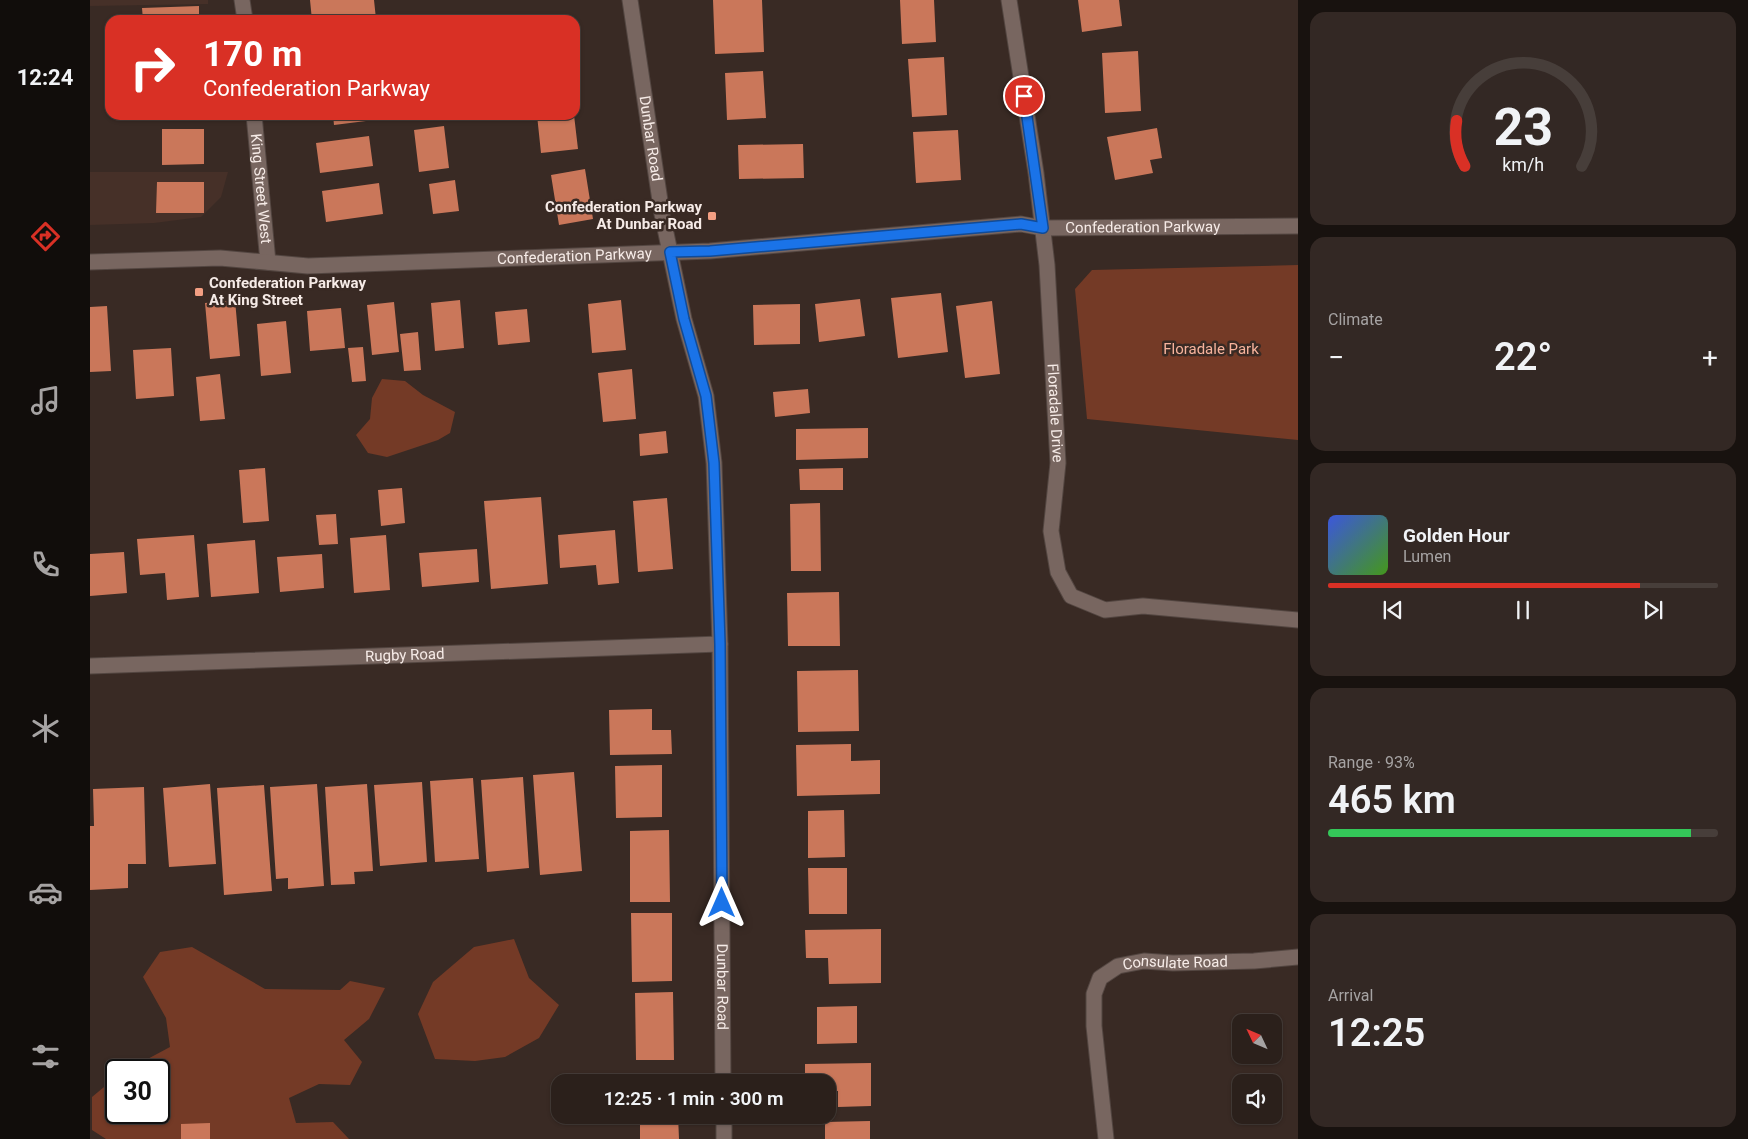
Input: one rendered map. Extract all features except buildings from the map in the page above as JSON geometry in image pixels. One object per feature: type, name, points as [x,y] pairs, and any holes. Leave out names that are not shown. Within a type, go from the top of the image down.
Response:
[{"type":"street","points":[[242,0],[244,15]]},
{"type":"street","name":"Dunbar Road","points":[[630,0],[662,214],[684,319],[706,396],[714,463],[720,644],[723,1074]]},
{"type":"street","name":"Floradale Drive","points":[[1009,0],[1043,228],[1058,463],[1051,531],[1058,572],[1071,596],[1105,610],[1142,606],[1298,620]]},
{"type":"street","name":"King Street West","points":[[254,120],[268,262]]},
{"type":"street","name":"Confederation Parkway","points":[[90,262],[220,258],[308,266],[710,251],[1021,224],[1043,228],[1298,226]]},
{"type":"street","name":"Rugby Road","points":[[90,666],[720,644]]},
{"type":"street","name":"Consulate Road","points":[[1106,1139],[1094,1026],[1094,994],[1100,978],[1118,966],[1144,961],[1173,963],[1254,961],[1298,957]]},
{"type":"street","points":[[724,1124],[724,1139]]},
{"type":"shaded area","points":[[90,0],[208,0],[208,4],[90,6]]},
{"type":"shaded area","points":[[90,172],[228,172],[221,197],[201,217],[154,223],[90,225]]},
{"type":"green space","name":"Floradale Park","points":[[1298,265],[1298,440],[1087,419],[1075,289],[1092,270]]},
{"type":"green space","points":[[382,379],[405,381],[423,395],[455,412],[450,433],[438,440],[387,457],[368,453],[356,435],[370,419],[372,398]]},
{"type":"green space","points":[[514,939],[529,978],[559,1005],[539,1038],[505,1057],[475,1061],[435,1059],[418,1014],[433,982],[474,947]]},
{"type":"green space","points":[[192,947],[265,989],[340,990],[350,981],[385,988],[369,1019],[344,1040],[362,1062],[350,1085],[319,1084],[289,1098],[296,1123],[333,1122],[349,1139],[106,1139],[92,1130],[92,1097],[105,1086],[105,1124],[170,1124],[170,1059],[148,1059],[170,1047],[166,1018],[143,977],[160,952]]},
{"type":"place","name":"Confederation Parkway At Dunbar Road","points":[[712,216]]},
{"type":"place","name":"Confederation Parkway At King Street","points":[[199,292]]},
{"type":"route","points":[[722,903],[720,644],[714,463],[706,396],[684,319],[670,252],[710,251],[1021,224],[1043,228],[1024,96]]}]
